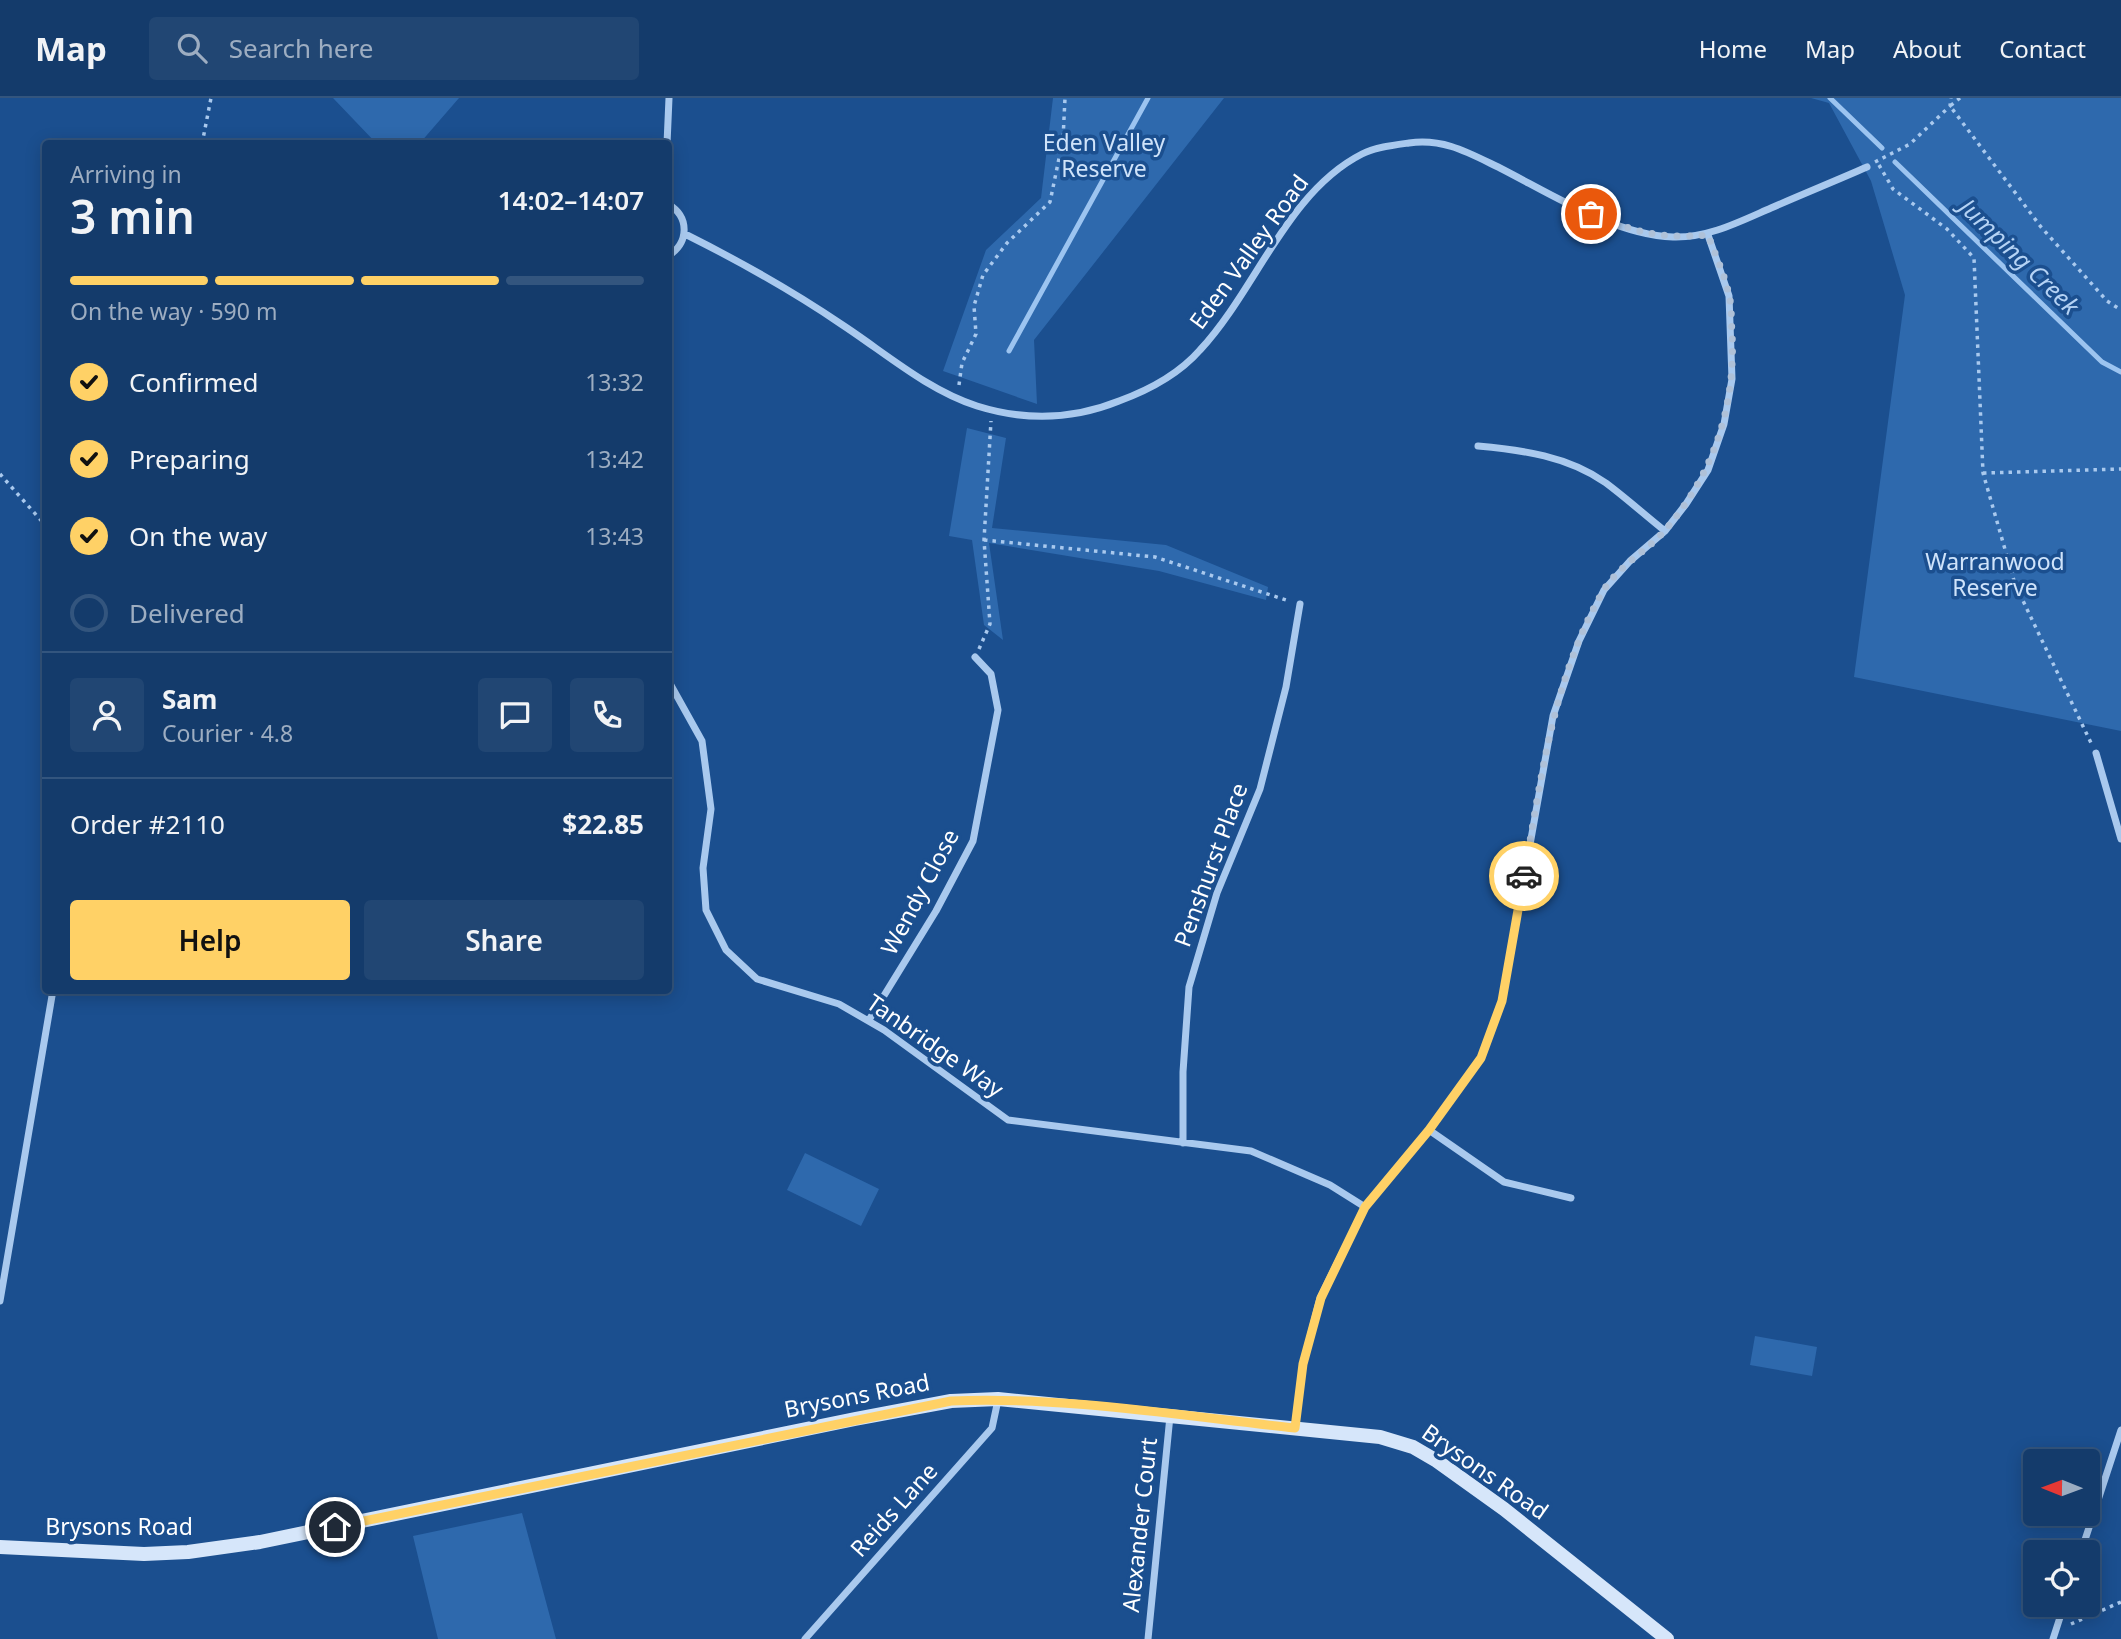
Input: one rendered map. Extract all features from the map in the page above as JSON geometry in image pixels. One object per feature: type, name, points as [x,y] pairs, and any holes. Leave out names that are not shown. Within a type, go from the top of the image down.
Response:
[{"type":"street","points":[[667,140],[669,98]]},
{"type":"street","name":"Eden Valley Road","points":[[685,234],[745,264],[957,399],[992,410],[1041,418],[1075,414],[1134,395],[1171,376],[1199,352],[1218,328],[1307,198],[1338,169],[1365,152],[1435,141],[1459,148],[1591,214],[1643,233],[1673,237],[1708,235],[1867,167]]},
{"type":"street","points":[[672,208],[682,218],[685,234],[682,243],[672,252]]},
{"type":"street","points":[[1295,1428],[1303,1364],[1321,1298],[1365,1207],[1429,1130],[1481,1058],[1502,1001],[1553,716],[1579,641],[1604,590],[1630,561],[1665,531],[1708,470],[1724,424],[1732,379],[1729,296],[1708,235]]},
{"type":"street","points":[[1478,446],[1539,454],[1573,465],[1605,482],[1665,531]]},
{"type":"street","name":"Penshurst Place","points":[[1183,1143],[1183,1072],[1189,987],[1217,892],[1260,789],[1286,687],[1300,604]]},
{"type":"street","name":"Wendy Close","points":[[869,1020],[936,911],[973,841],[998,710],[991,674],[975,657]]},
{"type":"street","name":"Tanbridge Way","points":[[672,687],[702,741],[711,809],[704,869],[706,910],[726,950],[757,979],[839,1004],[869,1020],[1008,1120],[1251,1151],[1330,1185],[1365,1207]]},
{"type":"street","points":[[2096,753],[2121,839]]},
{"type":"street","points":[[0,1301],[52,994]]},
{"type":"street","points":[[1429,1130],[1504,1182],[1571,1198]]},
{"type":"street","name":"Brysons Road","points":[[0,1548],[144,1554],[188,1552],[260,1542],[855,1419],[951,1401],[998,1399],[1380,1437],[1413,1447],[1504,1509],[1667,1639]]},
{"type":"street","name":"Reids Lane","points":[[805,1639],[992,1428],[998,1399]]},
{"type":"street","name":"Alexander Court","points":[[1149,1639],[1171,1415]]},
{"type":"street","points":[[2085,1540],[2121,1430]]},
{"type":"street","points":[[2053,1639],[2060,1617]]},
{"type":"path","points":[[203,140],[211,98]]},
{"type":"path","points":[[957,399],[962,363],[976,334],[974,306],[984,275],[1007,243],[1050,202],[1063,139],[1065,98]]},
{"type":"path","points":[[1951,98],[1950,106],[2041,227],[2107,301],[2121,310]]},
{"type":"path","points":[[1867,167],[1910,144],[1960,98]]},
{"type":"path","points":[[1877,161],[1893,189],[1947,229],[1975,258],[1983,473],[2015,584],[2096,753]]},
{"type":"path","points":[[975,657],[990,624],[984,540],[992,410]]},
{"type":"path","points":[[1983,473],[2121,469]]},
{"type":"path","points":[[0,474],[42,521]]},
{"type":"path","points":[[984,540],[1155,557],[1300,604]]},
{"type":"path","points":[[2058,1622],[2069,1625],[2121,1602]]},
{"type":"green space","points":[[333,98],[459,98],[423,140],[373,140]]},
{"type":"green space","name":"Eden Valley Reserve","points":[[1053,98],[1224,98],[1034,340],[1037,404],[943,371],[986,250],[1041,198]]},
{"type":"green space","name":"Warranwood Reserve","points":[[1811,98],[2121,98],[2121,731],[1854,677],[1905,295],[1871,181],[1829,103]]},
{"type":"green space","points":[[967,428],[1006,438],[992,528],[1166,545],[1268,587],[1266,600],[1159,571],[989,543],[1003,640],[984,625],[972,540],[949,536]]},
{"type":"green space","points":[[805,1153],[879,1189],[861,1226],[787,1190]]},
{"type":"green space","points":[[1755,1336],[1817,1347],[1812,1376],[1750,1365]]},
{"type":"green space","points":[[522,1513],[556,1639],[438,1639],[413,1536]]},
{"type":"waterway","name":"Jumping Creek","points":[[1009,351],[1148,98]]},
{"type":"waterway","name":"Jumping Creek","points":[[1830,98],[1882,148]]},
{"type":"waterway","name":"Jumping Creek","points":[[1895,162],[2102,362],[2121,372]]},
{"type":"way so far","points":[[1524,876],[1553,716],[1579,641],[1604,590],[1630,561],[1665,531],[1708,470],[1724,424],[1732,379],[1729,296],[1708,235],[1673,237],[1643,233],[1591,214]]},
{"type":"route","points":[[335,1527],[951,1401],[998,1399],[1052,1403],[1295,1428],[1303,1364],[1321,1298],[1365,1207],[1429,1130],[1481,1058],[1502,1001],[1524,876]]}]
